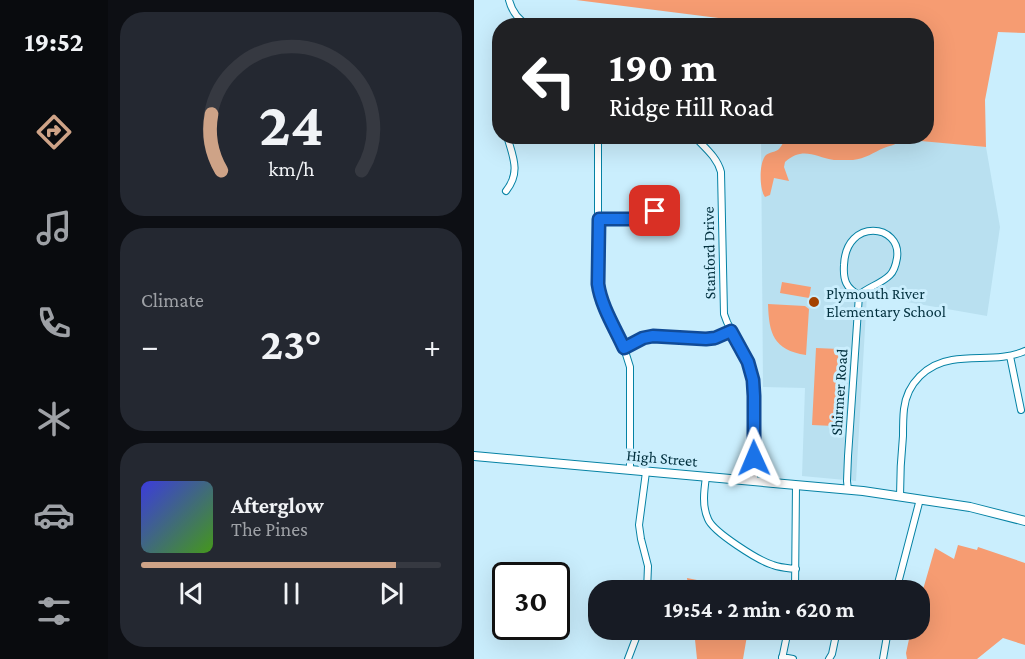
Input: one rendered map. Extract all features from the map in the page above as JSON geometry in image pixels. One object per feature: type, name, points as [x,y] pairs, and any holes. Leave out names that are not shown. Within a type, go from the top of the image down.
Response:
[{"type":"main road","name":"High Street","points":[[474,456],[900,496],[970,507],[1025,521]]},
{"type":"street","points":[[509,0],[517,18]]},
{"type":"street","points":[[506,190],[512,184],[515,173],[509,144]]},
{"type":"street","points":[[598,144],[598,284],[630,367],[630,470]]},
{"type":"street","name":"Stanford Drive","points":[[702,144],[715,158],[721,172],[723,307],[731,331],[748,362],[753,380],[754,481]]},
{"type":"street","points":[[599,219],[639,219],[655,211]]},
{"type":"street","points":[[866,231],[884,233],[896,243],[898,256],[896,265],[889,277],[859,295],[850,290],[845,279],[844,261],[848,245],[855,237],[866,231]]},
{"type":"street","name":"Shirmer Road","points":[[848,490],[848,456],[859,295]]},
{"type":"street","points":[[624,348],[643,338],[653,336],[706,339],[731,331]]},
{"type":"street","points":[[900,496],[904,409],[908,393],[919,377],[933,366],[943,362],[1010,356],[1025,351]]},
{"type":"street","points":[[1010,356],[1021,410]]},
{"type":"street","points":[[646,472],[639,525],[648,566],[647,580]]},
{"type":"street","points":[[706,477],[705,510],[711,526],[764,562],[796,569]]},
{"type":"street","points":[[796,485],[796,580]]},
{"type":"street","points":[[899,580],[920,499]]},
{"type":"street","points":[[628,659],[635,640]]},
{"type":"street","points":[[786,640],[782,658],[793,659]]},
{"type":"street","points":[[829,659],[834,640]]},
{"type":"street","points":[[883,659],[886,640]]},
{"type":"shaded area","points":[[576,0],[1025,0],[1025,33],[998,32],[985,100],[986,147],[934,142],[934,18],[718,18]]},
{"type":"shaded area","name":"Plymouth River Elementary School","points":[[934,142],[986,147],[1000,227],[987,316],[867,295],[856,481],[802,476],[805,388],[763,387],[761,144],[934,144]]},
{"type":"shaded area","points":[[782,144],[895,144],[853,160],[834,160],[809,154],[791,157],[785,162],[784,167],[789,181],[774,178],[770,195],[765,197],[761,182],[764,158],[779,149]]},
{"type":"shaded area","points":[[782,282],[811,287],[809,298],[780,293]]},
{"type":"shaded area","points":[[768,304],[805,306],[809,309],[806,355],[786,349],[775,338],[770,324]]},
{"type":"shaded area","points":[[816,348],[839,349],[834,426],[812,425]]},
{"type":"shaded area","points":[[958,545],[977,550],[978,547],[1025,563],[1025,645],[1003,638],[977,659],[907,659],[909,640],[930,640],[930,580],[926,580],[935,548],[954,559]]},
{"type":"shaded area","points":[[695,640],[746,640],[743,659],[697,659]]},
{"type":"place","name":"Plymouth River Elementary School","points":[[814,302]]},
{"type":"route","points":[[655,211],[639,219],[599,219],[598,284],[605,307],[624,348],[643,338],[653,336],[706,339],[723,336],[731,331],[748,362],[753,380],[754,458]]}]
